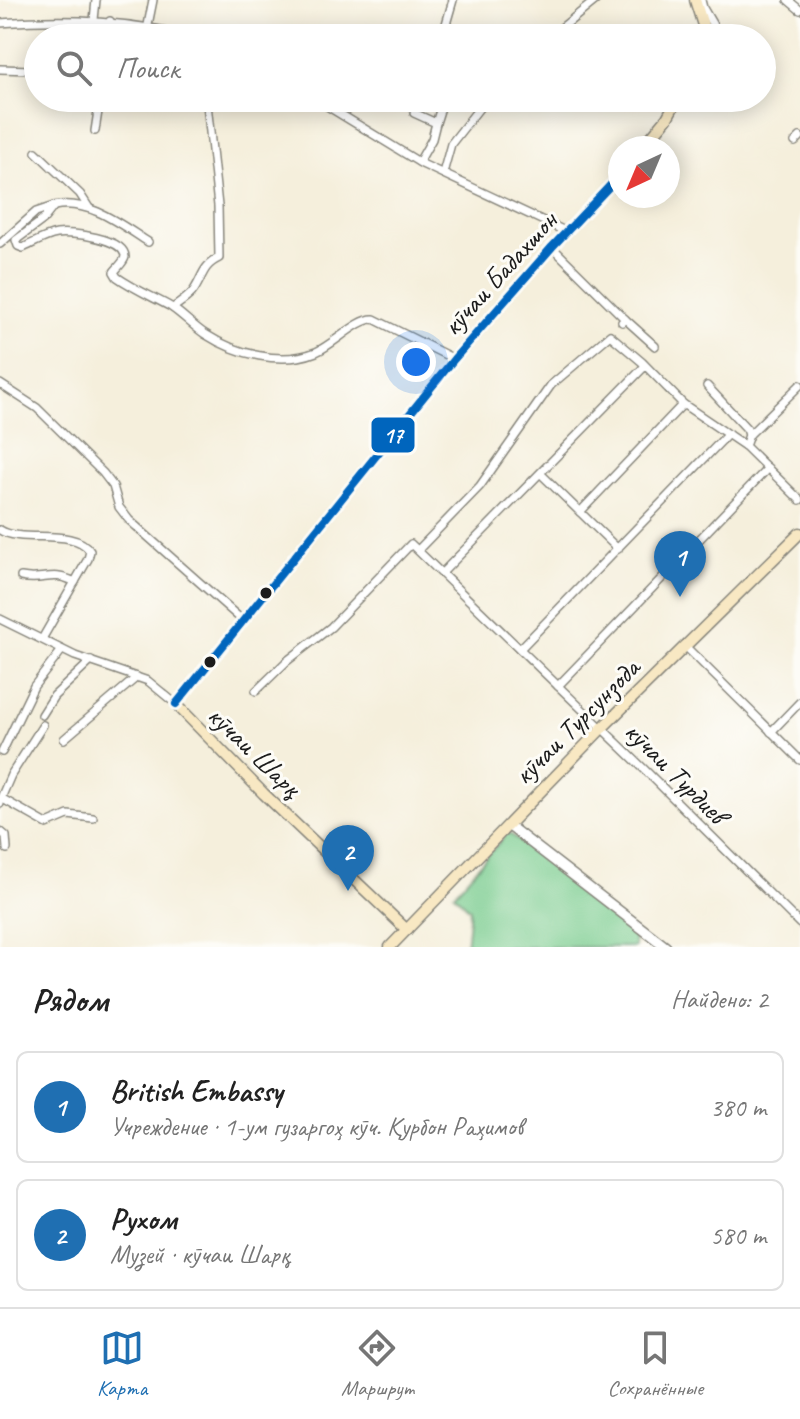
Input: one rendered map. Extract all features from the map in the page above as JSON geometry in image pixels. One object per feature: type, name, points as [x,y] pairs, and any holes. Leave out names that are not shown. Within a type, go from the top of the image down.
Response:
[{"type":"main road","points":[[695,0],[707,24]]},
{"type":"main road","points":[[652,136],[670,112]]},
{"type":"main road","name":"кӯчаи Бадахшон","points":[[176,704],[454,359],[608,188]]},
{"type":"main road","name":"кӯчаи Турсунзода","points":[[390,947],[602,728],[800,533]]},
{"type":"main road","name":"кӯчаи Шарқ","points":[[176,704],[245,776],[407,930]]},
{"type":"street","points":[[94,20],[96,0]]},
{"type":"street","points":[[148,24],[153,0]]},
{"type":"street","points":[[446,24],[453,0]]},
{"type":"street","points":[[568,24],[596,0]]},
{"type":"street","points":[[701,0],[708,24]]},
{"type":"street","points":[[788,0],[800,10]]},
{"type":"street","points":[[0,23],[94,20],[138,24]]},
{"type":"street","points":[[0,69],[24,70]]},
{"type":"street","points":[[95,131],[98,112]]},
{"type":"street","points":[[173,308],[194,292],[201,272],[219,258],[218,206],[208,112]]},
{"type":"street","points":[[337,112],[419,162],[567,232]]},
{"type":"street","points":[[414,112],[436,123]]},
{"type":"street","points":[[419,162],[432,139],[440,112]]},
{"type":"street","points":[[443,173],[451,144],[476,112]]},
{"type":"street","points":[[36,152],[62,175],[89,208]]},
{"type":"street","points":[[0,244],[36,212],[70,204],[89,208],[148,242]]},
{"type":"street","points":[[54,206],[43,220],[16,240],[18,246],[23,248],[55,234],[86,234],[105,240],[125,255],[115,275],[173,308],[227,347],[285,359],[302,356],[318,351],[367,319],[382,322],[454,359]]},
{"type":"street","points":[[552,247],[624,320],[655,346]]},
{"type":"street","points":[[418,550],[480,486],[551,385],[610,335],[683,404],[745,446],[800,500]]},
{"type":"street","points":[[442,573],[645,366]]},
{"type":"street","points":[[0,384],[37,408],[65,434],[110,481],[119,507],[129,520],[242,620]]},
{"type":"street","points":[[745,446],[749,435],[800,385]]},
{"type":"street","points":[[707,386],[749,435]]},
{"type":"street","points":[[580,512],[683,404]]},
{"type":"street","points":[[520,649],[728,434]]},
{"type":"street","points":[[558,686],[768,468]]},
{"type":"street","points":[[541,474],[618,549]]},
{"type":"street","points":[[0,530],[11,535],[49,536],[83,543],[88,547],[90,555],[42,639]]},
{"type":"street","name":"кӯчаи Шарқ","points":[[256,691],[287,661],[331,627],[411,544],[418,550]]},
{"type":"street","name":"кӯчаи Турдиев","points":[[418,550],[800,924]]},
{"type":"street","points":[[21,577],[33,580],[58,575],[75,582]]},
{"type":"street","points":[[0,619],[62,650],[137,677],[161,689],[176,704]]},
{"type":"street","points":[[685,646],[800,760]]},
{"type":"street","points":[[2,752],[34,686],[62,650]]},
{"type":"street","points":[[42,715],[54,696],[91,661]]},
{"type":"street","points":[[64,739],[137,677]]},
{"type":"street","points":[[771,732],[800,702]]},
{"type":"street","points":[[43,725],[11,775],[1,801],[47,824],[73,814],[93,818]]},
{"type":"street","points":[[508,825],[666,947]]},
{"type":"street","points":[[0,831],[6,836],[7,849]]},
{"type":"green space","points":[[508,832],[633,931],[635,947],[466,947],[470,909],[454,894]]},
{"type":"transit line","name":"17","points":[[176,704],[454,359],[608,188]]},
{"type":"place","name":"British Embassy","points":[[680,597]]},
{"type":"place","name":"Рухом","points":[[348,891]]}]
